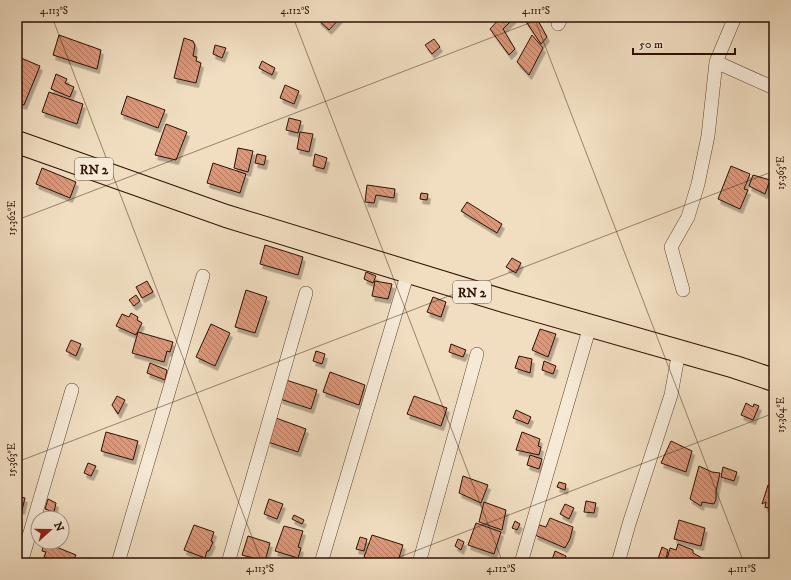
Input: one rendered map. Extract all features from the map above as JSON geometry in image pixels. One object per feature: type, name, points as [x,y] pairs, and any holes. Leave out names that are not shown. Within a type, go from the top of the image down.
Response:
[{"type":"highway","name":"RN 2","points":[[17,142],[226,216],[507,302],[774,380]]},
{"type":"street","points":[[683,290],[671,247],[688,217],[698,184],[708,136],[716,62],[735,17]]},
{"type":"street","points":[[716,62],[774,88]]},
{"type":"street","points":[[320,563],[408,272]]},
{"type":"street","points":[[118,563],[202,276]]},
{"type":"street","points":[[228,563],[306,293]]},
{"type":"street","points":[[521,563],[590,326]]},
{"type":"street","points":[[618,563],[671,394],[679,351]]},
{"type":"street","points":[[419,563],[477,354]]},
{"type":"street","points":[[21,563],[72,390]]},
{"type":"building","points":[[321,17],[341,17],[329,30],[318,20]]},
{"type":"building","points":[[501,17],[515,17],[503,29],[515,49],[509,55],[490,29]]},
{"type":"building","points":[[523,17],[536,17],[547,37],[541,44]]},
{"type":"building","points":[[59,35],[101,50],[97,69],[53,55]]},
{"type":"building","points":[[532,35],[543,48],[529,75],[517,62]]},
{"type":"building","points":[[184,38],[193,41],[195,45],[193,56],[197,57],[196,61],[201,63],[196,83],[174,78]]},
{"type":"building","points":[[434,39],[440,47],[432,54],[425,45]]},
{"type":"building","points":[[215,45],[226,48],[222,58],[213,54]]},
{"type":"building","points":[[21,58],[40,66],[24,105],[17,102],[17,69]]},
{"type":"building","points":[[262,61],[275,68],[272,75],[259,68]]},
{"type":"building","points":[[56,74],[67,79],[65,83],[74,87],[70,97],[51,89]]},
{"type":"building","points":[[285,85],[299,91],[294,104],[280,98]]},
{"type":"building","points":[[49,92],[83,104],[77,124],[42,112]]},
{"type":"building","points":[[127,96],[165,110],[158,128],[121,114]]},
{"type":"building","points":[[289,118],[301,121],[298,133],[286,130]]},
{"type":"building","points":[[166,124],[187,132],[176,160],[155,155]]},
{"type":"building","points":[[300,132],[313,134],[309,152],[297,149]]},
{"type":"building","points":[[238,148],[253,151],[248,172],[234,168]]},
{"type":"building","points":[[257,154],[266,156],[264,165],[255,163]]},
{"type":"building","points":[[315,154],[327,158],[324,169],[313,166]]},
{"type":"building","points":[[213,163],[246,174],[240,193],[207,183]]},
{"type":"building","points":[[731,166],[750,174],[744,189],[748,190],[740,209],[718,199]]},
{"type":"building","points":[[42,168],[76,182],[70,198],[36,184]]},
{"type":"building","points":[[753,175],[770,180],[765,194],[749,186]]},
{"type":"building","points":[[367,185],[395,189],[394,198],[376,195],[374,203],[365,202]]},
{"type":"building","points":[[421,193],[428,194],[427,200],[420,199]]},
{"type":"building","points":[[467,202],[502,224],[497,233],[461,211]]},
{"type":"building","points":[[265,245],[303,257],[298,275],[260,264]]},
{"type":"building","points":[[512,258],[521,263],[516,273],[506,267]]},
{"type":"building","points":[[366,272],[376,276],[373,283],[364,279]]},
{"type":"building","points":[[147,281],[153,292],[142,298],[136,287]]},
{"type":"building","points":[[375,281],[392,284],[388,299],[372,296]]},
{"type":"building","points":[[246,290],[267,297],[255,333],[235,327]]},
{"type":"building","points":[[136,295],[140,301],[134,306],[129,300]]},
{"type":"building","points":[[433,297],[446,302],[441,317],[427,312]]},
{"type":"building","points":[[131,313],[138,317],[137,320],[142,323],[136,335],[116,326],[122,314],[129,317]]},
{"type":"building","points":[[211,324],[230,333],[215,366],[196,357]]},
{"type":"building","points":[[540,329],[556,334],[548,357],[532,350]]},
{"type":"building","points":[[138,332],[173,342],[170,352],[167,351],[164,362],[132,353]]},
{"type":"building","points":[[71,340],[81,344],[76,356],[66,351]]},
{"type":"building","points":[[451,344],[466,350],[463,357],[449,352]]},
{"type":"building","points":[[316,351],[325,354],[322,364],[313,361]]},
{"type":"building","points":[[519,356],[532,359],[530,373],[515,368]]},
{"type":"building","points":[[544,361],[556,366],[553,374],[542,370]]},
{"type":"building","points":[[150,363],[167,370],[165,380],[147,373]]},
{"type":"building","points":[[330,372],[365,385],[359,405],[323,392]]},
{"type":"building","points":[[286,380],[317,390],[311,409],[280,399]]},
{"type":"building","points":[[117,396],[125,400],[118,414],[112,405]]},
{"type":"building","points":[[414,396],[447,408],[441,426],[407,414]]},
{"type":"building","points":[[746,403],[753,407],[754,404],[759,406],[753,420],[741,415]]},
{"type":"building","points":[[516,410],[531,417],[528,424],[513,418]]},
{"type":"building","points":[[276,418],[306,429],[298,452],[268,442]]},
{"type":"building","points":[[106,432],[138,441],[133,460],[101,451]]},
{"type":"building","points":[[522,432],[540,439],[538,446],[541,447],[539,455],[516,450]]},
{"type":"building","points":[[671,441],[692,451],[686,472],[661,463]]},
{"type":"building","points":[[530,455],[542,459],[539,469],[527,465]]},
{"type":"building","points":[[88,463],[96,466],[91,476],[84,473]]},
{"type":"building","points":[[699,466],[712,472],[720,473],[714,504],[702,502],[701,506],[690,499]]},
{"type":"building","points":[[723,467],[737,472],[734,481],[721,477]]},
{"type":"building","points":[[463,476],[488,485],[481,503],[459,493]]},
{"type":"building","points":[[559,482],[566,484],[565,490],[557,487]]},
{"type":"building","points":[[768,485],[774,487],[774,510],[765,507],[766,502],[762,504]]},
{"type":"building","points":[[17,496],[25,498],[22,510],[17,508]]},
{"type":"building","points":[[48,499],[56,503],[54,510],[45,509]]},
{"type":"building","points":[[269,499],[283,504],[277,519],[264,514]]},
{"type":"building","points":[[586,501],[596,503],[594,513],[584,512]]},
{"type":"building","points":[[484,502],[506,510],[502,530],[479,522]]},
{"type":"building","points":[[565,504],[574,508],[569,519],[560,514]]},
{"type":"building","points":[[294,515],[304,520],[302,524],[292,519]]},
{"type":"building","points":[[550,518],[573,527],[570,539],[565,548],[535,535],[539,525],[546,527]]},
{"type":"building","points":[[679,520],[705,528],[701,546],[674,539]]},
{"type":"building","points":[[515,521],[520,524],[517,530],[512,528]]},
{"type":"building","points":[[476,523],[501,532],[494,554],[468,545]]},
{"type":"building","points":[[194,525],[214,532],[211,541],[213,542],[209,551],[207,551],[205,558],[184,550]]},
{"type":"building","points":[[284,526],[303,531],[298,547],[301,548],[298,558],[275,551]]},
{"type":"building","points":[[372,535],[403,545],[398,561],[392,559],[392,563],[378,563],[364,557]]},
{"type":"building","points":[[248,536],[270,543],[265,561],[242,555]]},
{"type":"building","points":[[360,537],[367,539],[364,551],[356,549]]},
{"type":"building","points":[[458,539],[464,542],[461,550],[455,546]]},
{"type":"building","points":[[678,544],[693,550],[693,553],[702,558],[700,563],[666,563],[670,548],[676,550]]},
{"type":"building","points":[[662,547],[668,550],[665,563],[657,562]]},
{"type":"building","points":[[64,550],[76,555],[72,563],[49,562],[49,559],[44,557],[46,552],[42,551]]},
{"type":"building","points":[[555,551],[566,556],[564,563],[551,563]]}]
